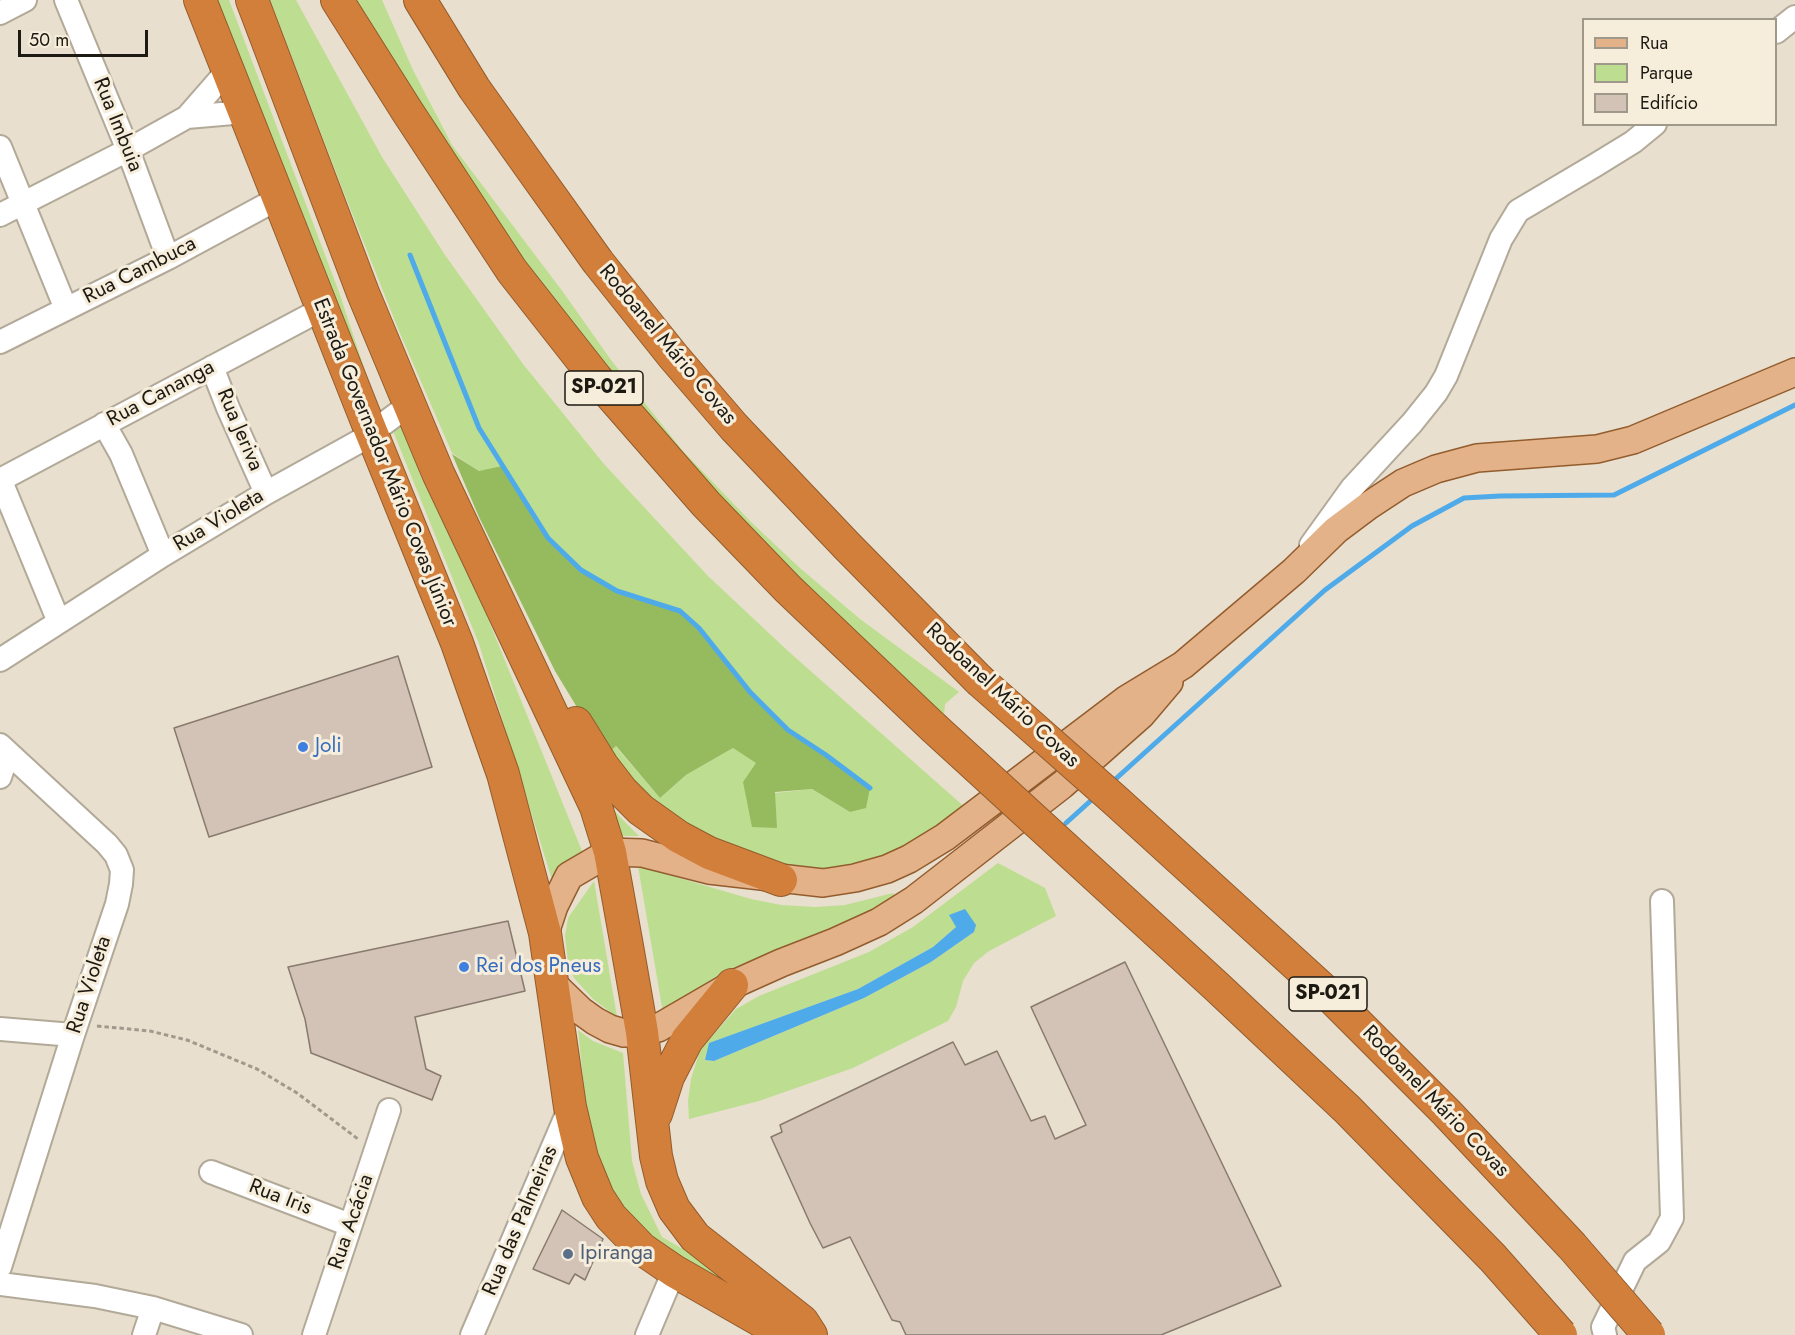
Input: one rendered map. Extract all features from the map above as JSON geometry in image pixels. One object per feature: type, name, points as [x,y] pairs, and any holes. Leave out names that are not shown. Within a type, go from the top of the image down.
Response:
[{"type":"highway","name":"Estrada Governador Mário Covas Júnior","points":[[200,0],[457,643],[506,785],[545,933],[570,1107],[582,1158],[597,1197],[611,1217],[642,1249],[674,1271],[765,1323],[804,1332]]},
{"type":"highway","points":[[252,0],[359,282],[409,405],[501,609],[591,796],[610,852],[642,1032],[656,1156],[674,1209],[695,1237],[804,1332]]},
{"type":"highway","name":"SP-021","points":[[337,0],[512,271],[596,378],[706,504],[788,589],[933,727],[1347,1109],[1493,1258],[1561,1335]]},
{"type":"highway","name":"Rodoanel Mário Covas","points":[[420,0],[474,88],[598,262],[673,356],[734,427],[838,537],[979,680],[1325,991],[1446,1112],[1572,1246],[1649,1335]]},
{"type":"highway","points":[[501,609],[555,687],[602,765],[622,791],[641,810],[679,837],[709,853],[781,880]]},
{"type":"highway","points":[[652,1123],[668,1077],[687,1040],[732,985]]},
{"type":"main road","points":[[545,933],[554,906],[569,876],[610,852],[630,851],[709,870],[823,883],[887,869],[909,860],[945,837],[1127,699],[1183,665],[1294,571],[1336,530],[1403,483],[1436,469],[1477,458],[1597,449],[1633,440],[1795,372]]},
{"type":"main road","points":[[553,984],[595,1021],[624,1033],[642,1032],[658,1028],[732,985],[879,921],[914,900],[1062,785],[1141,715],[1183,665]]},
{"type":"street","points":[[0,13],[24,0]]},
{"type":"street","name":"Rua Imbuia","points":[[69,7],[128,150],[164,248]]},
{"type":"street","points":[[1777,31],[1795,17]]},
{"type":"street","points":[[0,215],[128,150],[187,117],[228,70]]},
{"type":"street","points":[[187,117],[244,112]]},
{"type":"street","points":[[1294,571],[1352,488],[1412,423],[1436,393],[1446,376],[1501,239],[1518,211],[1633,142],[1653,126]]},
{"type":"street","points":[[0,147],[66,309]]},
{"type":"street","name":"Rua Cambuca","points":[[0,342],[66,309],[164,248],[279,198]]},
{"type":"street","name":"Rua Cananga","points":[[0,479],[322,309]]},
{"type":"street","name":"Rua Jeriva","points":[[212,367],[266,493]]},
{"type":"street","name":"Rua Violeta","points":[[0,660],[163,555],[266,493],[360,441],[409,405]]},
{"type":"street","points":[[104,424],[121,454],[163,555]]},
{"type":"street","points":[[0,479],[59,622]]},
{"type":"street","points":[[0,777],[4,749]]},
{"type":"street","name":"Rua Violeta","points":[[0,1267],[117,904],[122,870],[116,855],[107,844],[4,749]]},
{"type":"street","points":[[1605,1335],[1603,1327],[1635,1261],[1659,1242],[1672,1218],[1662,901]]},
{"type":"street","points":[[0,1029],[73,1035]]},
{"type":"street","name":"Rua das Palmeiras","points":[[472,1335],[570,1107]]},
{"type":"street","name":"Rua Acácia","points":[[314,1335],[389,1110]]},
{"type":"street","name":"Rua Iris","points":[[211,1172],[350,1225]]},
{"type":"street","points":[[647,1335],[674,1271]]},
{"type":"street","points":[[0,1284],[95,1296],[153,1308],[241,1335]]},
{"type":"street","points":[[144,1335],[153,1308]]},
{"type":"path","points":[[73,1035],[90,1025],[150,1031],[187,1040],[257,1069],[297,1093],[376,1153]]},
{"type":"green space","points":[[213,0],[229,0],[339,292],[380,416]]},
{"type":"green space","points":[[270,0],[296,0],[382,157],[445,255],[523,364],[604,464],[708,576],[788,651],[968,810],[882,860],[804,874],[699,846],[606,755],[615,746],[660,798],[686,775],[733,748],[757,763],[775,793],[812,789],[850,812],[870,788],[788,730],[750,692],[680,611],[617,591],[581,570],[479,471],[452,453],[399,331]]},
{"type":"green space","points":[[343,0],[382,0],[413,70],[452,145],[563,292],[611,360],[682,450],[751,522],[801,569],[860,619],[959,692],[945,704],[943,725],[647,451]]},
{"type":"green space","points":[[398,418],[420,475],[478,594],[582,851],[567,862],[552,880],[479,644],[393,431]]},
{"type":"green space","points":[[452,454],[479,471],[502,466],[553,543],[581,570],[617,591],[680,611],[699,628],[750,692],[788,730],[870,788],[866,808],[850,812],[812,789],[775,792],[777,828],[752,827],[743,782],[756,763],[733,748],[686,775],[660,798],[616,746],[606,755],[555,671],[479,517]]},
{"type":"green space","points":[[603,798],[624,821],[639,836],[616,836]]},
{"type":"green space","points":[[998,863],[1045,888],[1056,916],[989,951],[974,963],[963,981],[956,1007],[948,1021],[853,1068],[759,1101],[689,1119],[688,1101],[691,1079],[700,1050],[736,1009],[759,996],[869,952],[913,927]],"holes":[[[950,915],[974,932],[931,962],[864,998],[714,1061],[705,1060],[710,1043],[858,989],[933,947],[956,927]]]},
{"type":"green space","points":[[638,866],[751,899],[781,905],[816,907],[845,905],[893,893],[898,900],[663,1013]]},
{"type":"green space","points":[[594,881],[617,1017],[593,999],[574,978],[568,962],[565,936],[568,918]]},
{"type":"green space","points":[[578,1030],[593,1041],[623,1053],[632,1161],[641,1194],[662,1237],[716,1268],[783,1318],[678,1263],[610,1200],[586,1106]]},
{"type":"water","points":[[965,909],[976,925],[974,932],[931,962],[864,998],[714,1061],[705,1060],[709,1043],[858,989],[933,947],[956,927],[949,915]]},
{"type":"building","name":"Joli","points":[[398,656],[432,767],[209,837],[174,728]]},
{"type":"building","points":[[508,921],[525,991],[415,1017],[426,1069],[441,1076],[432,1100],[311,1053],[305,1019],[288,967]]},
{"type":"building","points":[[1125,962],[1281,1286],[1161,1335],[906,1335],[900,1322],[892,1320],[850,1237],[823,1248],[771,1137],[782,1132],[780,1125],[953,1042],[965,1065],[997,1051],[1031,1121],[1045,1116],[1055,1139],[1086,1125],[1031,1007]]},
{"type":"building","name":"Ipiranga","points":[[562,1210],[603,1239],[585,1280],[575,1274],[569,1284],[533,1269]]},
{"type":"waterway","points":[[410,255],[479,428],[548,538],[581,570],[617,591],[680,611],[699,628],[750,692],[788,730],[870,788]]},
{"type":"waterway","points":[[1110,784],[1325,590],[1412,526],[1464,498],[1614,495],[1795,405]]},
{"type":"waterway","points":[[1066,823],[1096,796]]},
{"type":"place","name":"Joli","points":[[303,747]]},
{"type":"place","name":"Rei dos Pneus","points":[[464,967]]},
{"type":"place","name":"Ipiranga","points":[[568,1254]]}]
